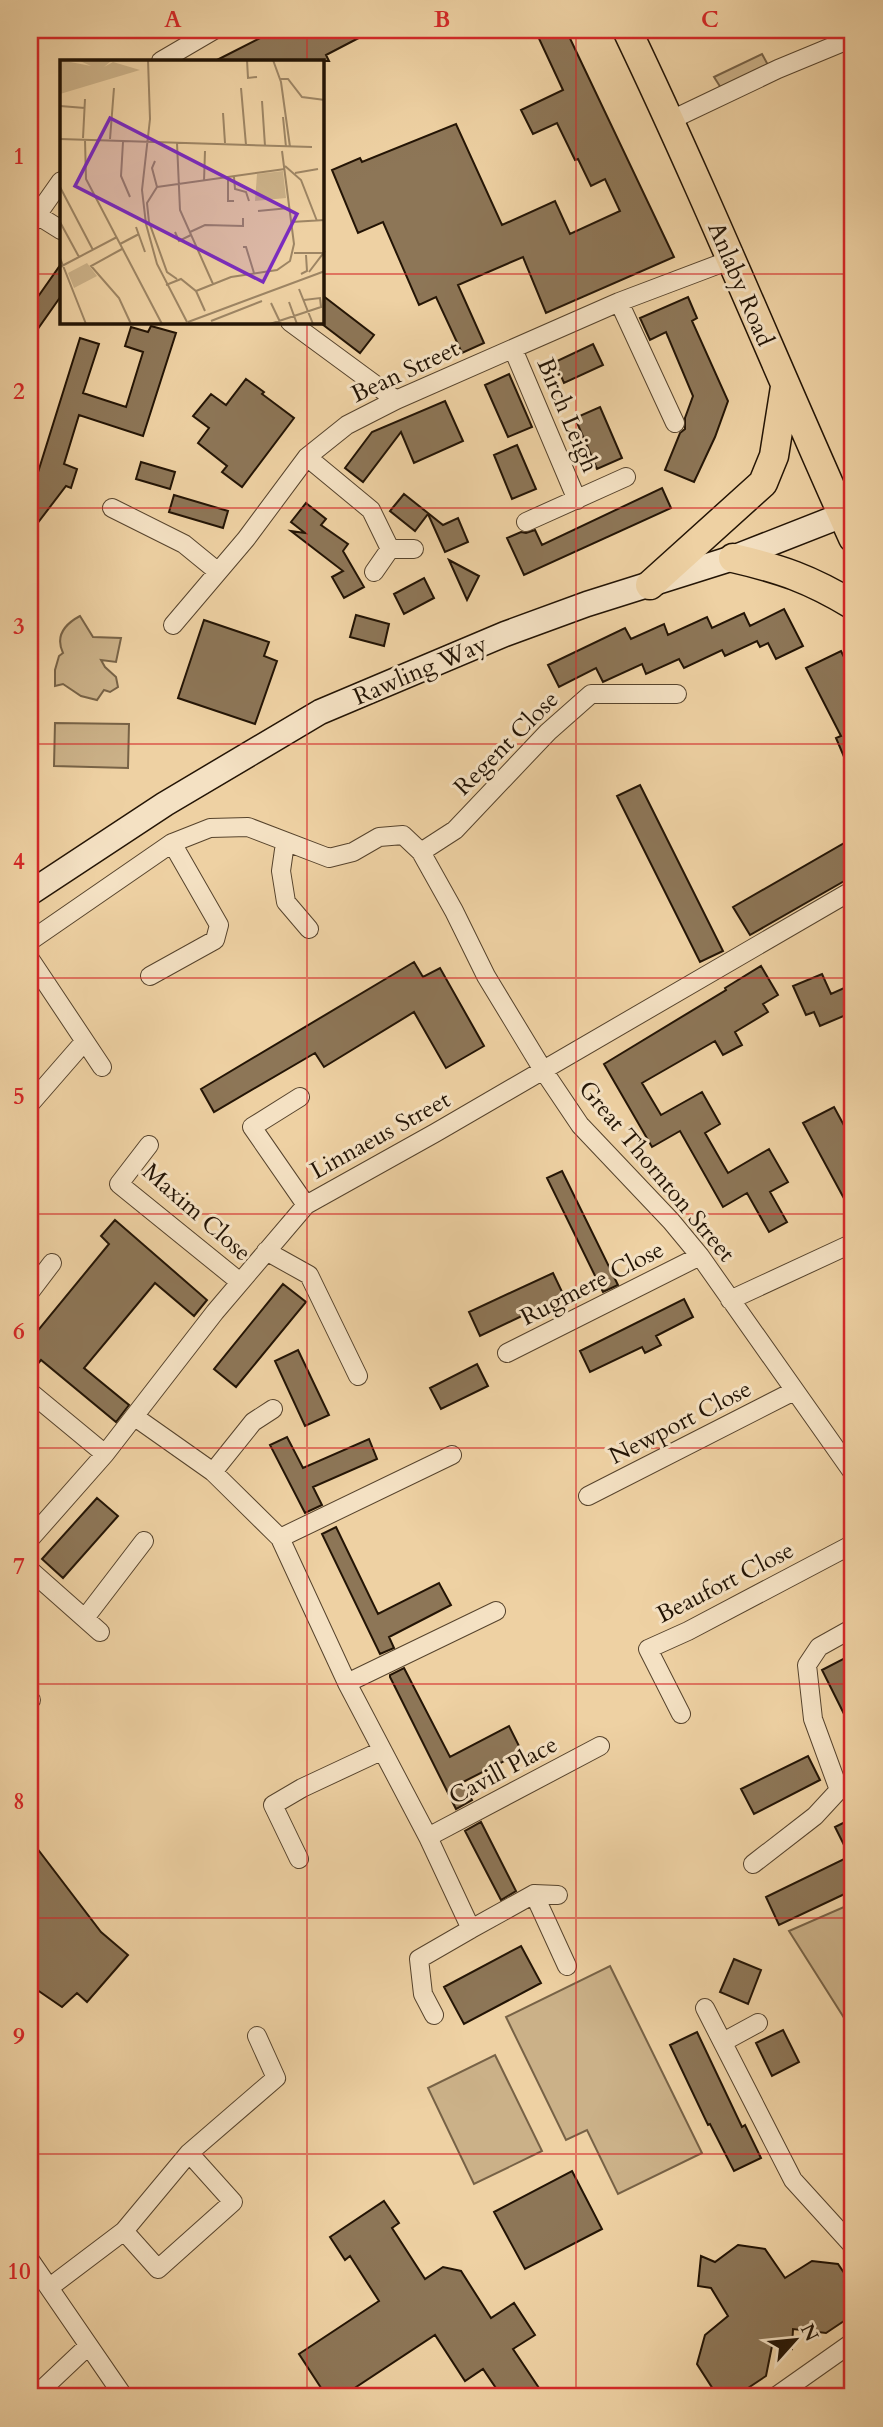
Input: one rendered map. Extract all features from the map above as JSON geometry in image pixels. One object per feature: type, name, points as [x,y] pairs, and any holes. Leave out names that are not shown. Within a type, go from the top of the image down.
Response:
[{"type":"main road","name":"Anlaby Road","points":[[627,30],[671,120],[785,387],[850,521]]},
{"type":"main road","points":[[650,585],[763,482],[774,456],[785,387]]},
{"type":"main road","points":[[733,558],[781,569],[819,585],[853,605]]},
{"type":"street","points":[[163,60],[214,30]]},
{"type":"street","points":[[671,120],[778,69],[853,38]]},
{"type":"street","points":[[60,182],[34,220],[60,230]]},
{"type":"street","name":"Bean Street","points":[[173,625],[246,539],[307,457],[347,425],[396,400],[619,302],[730,260]]},
{"type":"street","points":[[619,302],[675,423]]},
{"type":"street","points":[[283,326],[396,400]]},
{"type":"street","name":"Birch Leigh","points":[[513,349],[577,500]]},
{"type":"street","points":[[307,457],[371,510],[390,549]]},
{"type":"street","name":"Birch Leigh","points":[[526,522],[626,477]]},
{"type":"street","points":[[111,508],[184,544],[217,571]]},
{"type":"street","name":"Rawling Way","points":[[30,893],[165,804],[320,712],[505,634],[587,604],[850,521]]},
{"type":"street","points":[[390,549],[414,550]]},
{"type":"street","points":[[374,572],[390,549]]},
{"type":"street","name":"Regent Close","points":[[421,852],[455,830],[548,732],[591,694],[677,694]]},
{"type":"street","points":[[30,941],[172,843],[210,828],[248,827],[329,858],[353,852],[379,837],[403,835],[421,852]]},
{"type":"street","points":[[150,976],[215,940],[219,925],[172,843]]},
{"type":"street","points":[[285,843],[281,871],[286,902],[309,929]]},
{"type":"street","name":"Great Thornton Street","points":[[421,852],[486,976],[580,1125],[671,1222],[699,1256],[853,1473]]},
{"type":"street","name":"Linnaeus Street","points":[[30,1539],[105,1454],[240,1282],[306,1205],[853,890]]},
{"type":"street","points":[[30,959],[102,1067]]},
{"type":"street","points":[[30,1104],[83,1042]]},
{"type":"street","points":[[300,1097],[252,1127],[306,1205]]},
{"type":"street","name":"Maxim Close","points":[[149,1145],[119,1184],[240,1282]]},
{"type":"street","points":[[730,1300],[853,1243]]},
{"type":"street","points":[[266,1251],[309,1275],[359,1376]]},
{"type":"street","name":"Rugmere Close","points":[[507,1353],[699,1256]]},
{"type":"street","points":[[30,1292],[52,1263]]},
{"type":"street","name":"Newport Close","points":[[588,1496],[794,1391]]},
{"type":"street","points":[[30,1392],[105,1454]]},
{"type":"street","points":[[213,1472],[253,1422],[273,1409]]},
{"type":"street","points":[[135,1417],[213,1472],[280,1538],[347,1683],[428,1838],[471,1929]]},
{"type":"street","points":[[280,1538],[452,1455]]},
{"type":"street","points":[[85,1618],[144,1541]]},
{"type":"street","name":"Beaufort Close","points":[[681,1714],[648,1649],[688,1631],[853,1544]]},
{"type":"street","points":[[30,1570],[100,1632]]},
{"type":"street","points":[[347,1683],[496,1611]]},
{"type":"street","points":[[753,1864],[815,1816],[839,1790],[813,1719],[807,1665],[819,1647],[853,1628]]},
{"type":"street","name":"Cavill Place","points":[[428,1838],[600,1746]]},
{"type":"street","points":[[299,1859],[273,1805],[302,1788],[381,1751]]},
{"type":"street","points":[[835,1775],[853,1781]]},
{"type":"street","points":[[534,1894],[567,1966]]},
{"type":"street","points":[[435,2015],[423,1994],[419,1959],[534,1894],[558,1895]]},
{"type":"street","points":[[705,2008],[793,2180],[853,2246]]},
{"type":"street","points":[[723,2042],[758,2023]]},
{"type":"street","points":[[50,2287],[124,2231],[189,2153],[276,2078],[257,2036]]},
{"type":"street","points":[[124,2231],[158,2269],[233,2202],[189,2153]]},
{"type":"street","points":[[30,2260],[124,2397]]},
{"type":"street","points":[[775,2397],[853,2342]]},
{"type":"street","points":[[34,2397],[88,2346]]},
{"type":"shaded area","points":[[762,54],[768,65],[721,88],[714,77]]},
{"type":"shaded area","points":[[80,616],[93,637],[121,638],[116,662],[101,660],[116,677],[118,687],[110,692],[104,690],[97,700],[81,696],[63,684],[55,686],[55,670],[59,656],[63,653],[61,636],[66,627]]},
{"type":"shaded area","points":[[55,723],[129,724],[128,768],[54,766]]},
{"type":"shaded area","points":[[853,1903],[853,2032],[789,1931]]},
{"type":"shaded area","points":[[610,1966],[702,2153],[618,2194],[587,2130],[566,2140],[506,2017]]},
{"type":"shaded area","points":[[495,2055],[542,2151],[474,2184],[428,2088]]},
{"type":"building","points":[[276,30],[374,30],[326,55],[329,61],[217,60]]},
{"type":"building","points":[[535,30],[566,30],[674,257],[546,313],[523,257],[458,285],[484,343],[462,353],[436,297],[419,305],[383,222],[358,233],[332,170],[360,158],[362,162],[456,124],[502,225],[555,201],[570,234],[620,211],[605,179],[591,186],[557,123],[533,134],[521,110],[563,90]]},
{"type":"building","points":[[60,265],[60,297],[30,340],[30,308]]},
{"type":"building","points":[[324,297],[374,335],[360,353],[322,324]]},
{"type":"building","points":[[688,297],[697,318],[692,321],[728,401],[694,482],[665,470],[680,433],[685,429],[685,418],[693,396],[666,332],[650,340],[640,318]]},
{"type":"building","points":[[151,326],[176,333],[143,436],[79,415],[64,464],[77,469],[71,488],[66,486],[30,533],[30,490],[34,485],[80,338],[99,344],[83,393],[126,407],[143,352],[125,346],[131,327],[148,332]]},
{"type":"building","points":[[593,344],[603,365],[564,383],[555,362]]},
{"type":"building","points":[[509,374],[532,427],[508,437],[485,385]]},
{"type":"building","points":[[246,379],[294,418],[242,487],[222,472],[227,466],[198,443],[209,428],[193,416],[211,394],[226,405]]},
{"type":"building","points":[[445,401],[463,441],[414,463],[401,432],[363,482],[345,468],[372,432]]},
{"type":"building","points":[[600,407],[622,458],[597,469],[575,418]]},
{"type":"building","points":[[517,445],[536,489],[512,499],[494,455]]},
{"type":"building","points":[[141,462],[175,472],[170,489],[136,479]]},
{"type":"building","points":[[662,488],[671,508],[524,575],[507,538],[535,530],[542,545]]},
{"type":"building","points":[[404,494],[443,525],[458,518],[468,542],[445,552],[428,514],[415,531],[390,511]]},
{"type":"building","points":[[174,495],[228,511],[223,528],[169,512]]},
{"type":"building","points":[[306,503],[326,519],[321,525],[348,544],[343,551],[364,587],[344,598],[332,577],[343,571],[291,531],[305,533],[291,522]]},
{"type":"building","points":[[449,560],[479,576],[467,600]]},
{"type":"building","points":[[424,578],[434,598],[404,614],[394,594]]},
{"type":"building","points":[[784,609],[803,646],[776,659],[768,643],[760,647],[757,641],[725,656],[722,650],[684,668],[679,659],[646,674],[642,664],[603,682],[596,668],[559,687],[548,665],[625,628],[631,639],[664,624],[668,635],[707,617],[712,628],[744,613],[750,626]]},
{"type":"building","points":[[356,615],[389,624],[384,646],[350,637]]},
{"type":"building","points":[[204,620],[269,642],[264,656],[277,661],[255,724],[178,698]]},
{"type":"building","points":[[841,651],[853,675],[853,778],[836,738],[841,736],[806,668]]},
{"type":"building","points":[[640,785],[723,951],[700,962],[617,796]]},
{"type":"building","points":[[853,838],[853,876],[750,935],[733,907]]},
{"type":"building","points":[[414,962],[423,977],[440,968],[484,1046],[446,1068],[414,1012],[324,1067],[315,1053],[214,1112],[201,1089]]},
{"type":"building","points":[[761,966],[778,995],[763,1004],[768,1012],[735,1032],[742,1045],[723,1055],[715,1041],[642,1083],[661,1115],[702,1092],[720,1124],[705,1133],[728,1173],[769,1149],[788,1182],[770,1192],[787,1222],[769,1232],[747,1193],[723,1207],[680,1131],[652,1147],[604,1064]]},
{"type":"building","points":[[822,974],[831,994],[853,984],[853,1012],[820,1026],[814,1012],[806,1015],[793,986]]},
{"type":"building","points":[[834,1107],[853,1142],[853,1215],[803,1123]]},
{"type":"building","points":[[562,1171],[618,1285],[603,1292],[547,1178]]},
{"type":"building","points":[[115,1220],[207,1300],[194,1316],[155,1283],[84,1368],[129,1405],[116,1422],[41,1360],[30,1373],[30,1340],[109,1244],[101,1236]]},
{"type":"building","points":[[553,1273],[564,1296],[480,1336],[469,1312]]},
{"type":"building","points":[[283,1284],[306,1302],[236,1387],[214,1369]]},
{"type":"building","points":[[684,1299],[693,1317],[656,1336],[661,1345],[645,1353],[642,1347],[590,1372],[580,1351]]},
{"type":"building","points":[[298,1350],[329,1415],[305,1426],[275,1361]]},
{"type":"building","points":[[477,1364],[488,1386],[441,1409],[430,1388]]},
{"type":"building","points":[[287,1437],[303,1468],[369,1439],[377,1459],[313,1487],[322,1505],[305,1513],[270,1445]]},
{"type":"building","points":[[97,1498],[118,1516],[63,1578],[42,1559]]},
{"type":"building","points":[[336,1527],[378,1614],[439,1583],[451,1605],[389,1637],[394,1648],[380,1654],[322,1534]]},
{"type":"building","points":[[845,1658],[853,1675],[853,1732],[822,1670]]},
{"type":"building","points":[[404,1668],[450,1757],[509,1726],[522,1752],[463,1782],[472,1800],[456,1809],[390,1677]]},
{"type":"building","points":[[808,1756],[820,1780],[754,1814],[741,1789]]},
{"type":"building","points":[[853,1818],[853,1863],[835,1827]]},
{"type":"building","points":[[481,1822],[516,1891],[501,1900],[465,1831]]},
{"type":"building","points":[[30,1839],[101,1932],[128,1955],[87,2002],[77,1993],[62,2007],[30,1985]]},
{"type":"building","points":[[844,1859],[853,1878],[853,1890],[779,1925],[766,1897]]},
{"type":"building","points":[[521,1946],[541,1983],[464,2024],[444,1987]]},
{"type":"building","points":[[734,1959],[761,1970],[748,2004],[720,1992]]},
{"type":"building","points":[[783,2030],[799,2062],[772,2076],[756,2043]]},
{"type":"building","points":[[697,2032],[742,2127],[745,2125],[761,2158],[734,2171],[710,2124],[708,2125],[670,2045]]},
{"type":"building","points":[[572,2171],[602,2229],[525,2269],[494,2212]]},
{"type":"building","points":[[384,2201],[399,2223],[392,2228],[425,2279],[443,2267],[461,2271],[491,2318],[514,2303],[535,2335],[513,2349],[545,2397],[502,2397],[483,2369],[465,2381],[435,2335],[341,2397],[327,2397],[299,2354],[379,2301],[350,2256],[345,2260],[330,2237]]},
{"type":"building","points":[[738,2245],[765,2249],[785,2278],[812,2261],[838,2264],[853,2286],[850,2317],[826,2333],[793,2329],[792,2349],[772,2346],[766,2376],[742,2392],[713,2389],[697,2364],[705,2335],[728,2316],[711,2288],[698,2286],[701,2256],[715,2262]]}]
